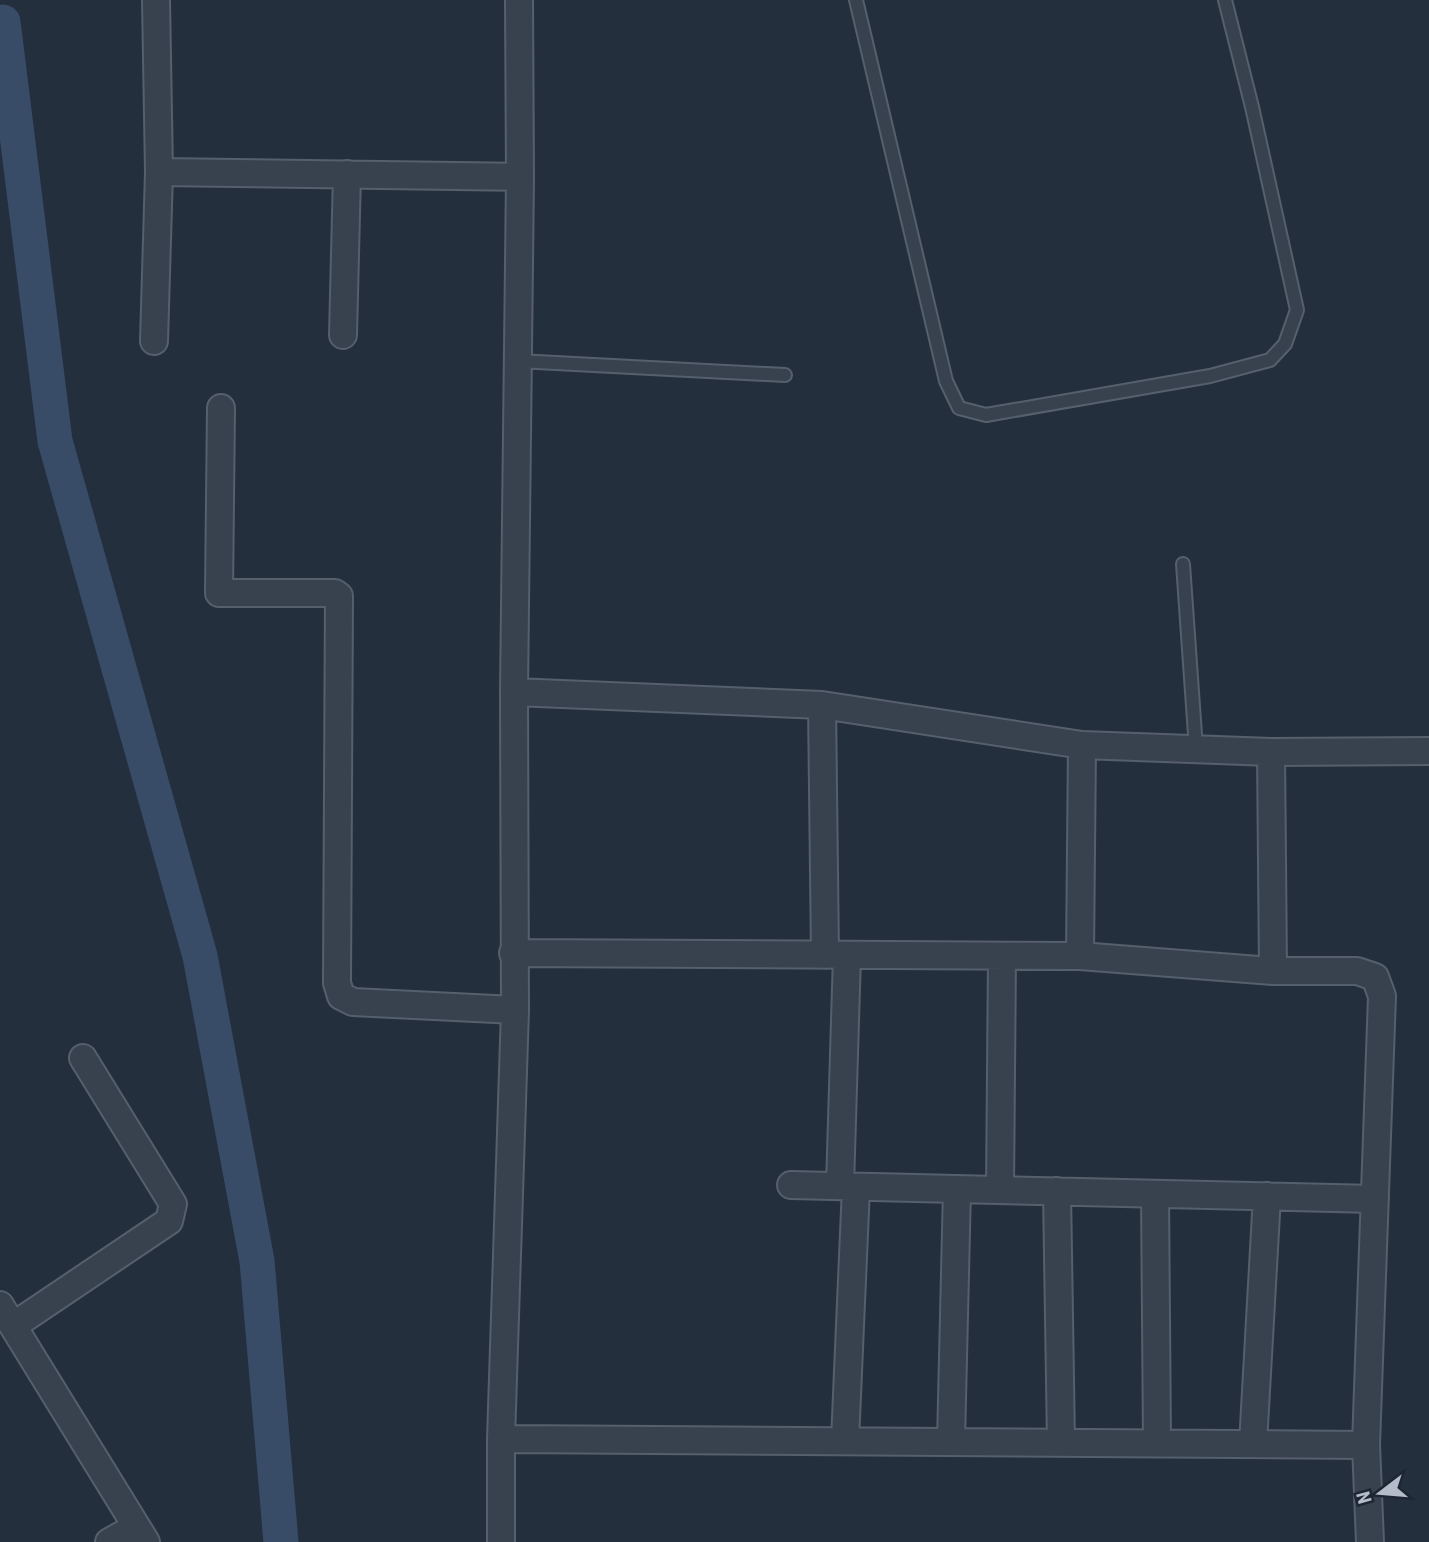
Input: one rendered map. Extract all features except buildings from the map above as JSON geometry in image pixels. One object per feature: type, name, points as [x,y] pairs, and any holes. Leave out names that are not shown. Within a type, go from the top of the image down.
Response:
[{"type":"street","points":[[154,341],[159,172],[156,0]]},
{"type":"street","points":[[501,1542],[501,1439],[515,1010],[514,692],[520,177],[519,0]]},
{"type":"street","points":[[159,172],[520,177]]},
{"type":"street","points":[[343,335],[347,174]]},
{"type":"street","points":[[221,408],[219,593],[335,593],[339,596],[337,983],[341,996],[353,1002],[515,1010]]},
{"type":"street","points":[[514,692],[822,705],[1082,745],[1271,752],[1429,751]]},
{"type":"street","points":[[822,705],[848,1187],[845,1441]]},
{"type":"street","points":[[1080,956],[1082,745]]},
{"type":"street","points":[[1271,752],[1273,971]]},
{"type":"street","points":[[513,953],[1080,956],[1273,971],[1357,971],[1375,977],[1382,996],[1366,1445],[1370,1542]]},
{"type":"street","points":[[1000,1190],[1002,956]]},
{"type":"street","points":[[83,1058],[173,1203],[169,1222],[6,1315],[141,1534],[109,1542]]},
{"type":"street","points":[[791,1185],[1375,1199]]},
{"type":"street","points":[[951,1442],[957,1189]]},
{"type":"street","points":[[1057,1191],[1061,1443]]},
{"type":"street","points":[[1155,1194],[1157,1444]]},
{"type":"street","points":[[1253,1444],[1267,1196]]},
{"type":"street","points":[[501,1439],[1366,1445]]},
{"type":"lane","points":[[856,0],[946,381],[959,408],[986,415],[1210,376],[1269,360],[1285,344],[1297,310],[1252,107],[1224,0]]},
{"type":"lane","points":[[518,361],[785,375]]},
{"type":"lane","points":[[1184,564],[1196,750]]},
{"type":"waterway","points":[[3,22],[55,441],[200,956],[257,1261],[281,1542]]}]
